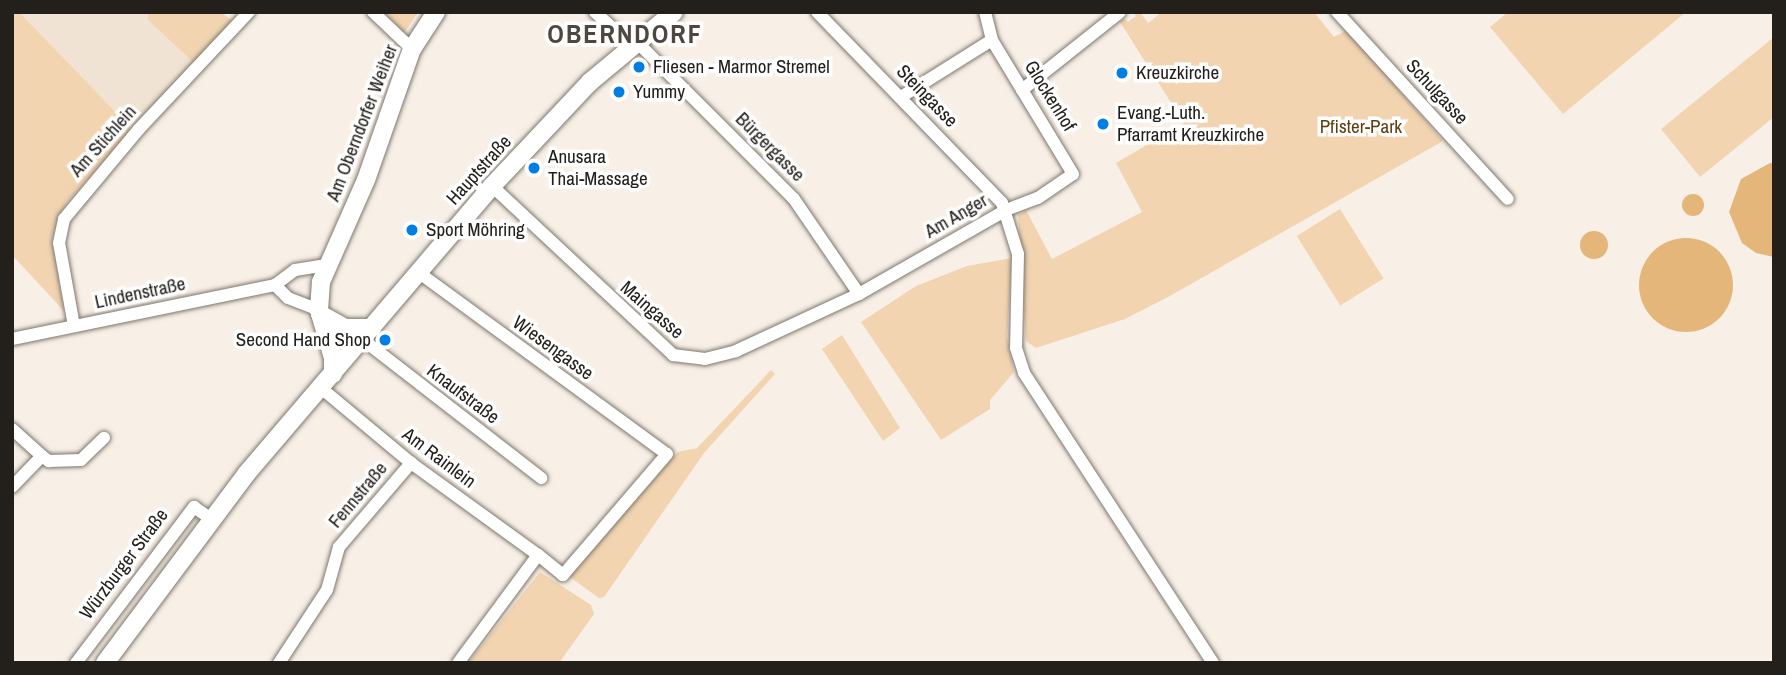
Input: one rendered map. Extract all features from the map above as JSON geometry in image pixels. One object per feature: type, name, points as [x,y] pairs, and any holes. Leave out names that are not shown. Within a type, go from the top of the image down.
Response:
[{"type":"main road","name":"Am Oberndorfer Weiher","points":[[327,381],[333,358],[320,312],[319,290],[327,265],[366,180],[412,49],[436,12]]},
{"type":"main road","name":"Hauptstraße","points":[[327,381],[492,186],[569,103],[674,12]]},
{"type":"main road","points":[[320,312],[345,328],[367,333]]},
{"type":"main road","points":[[105,663],[211,518],[327,381]]},
{"type":"street","name":"Am Stichlein","points":[[74,326],[59,243],[64,219],[158,108],[249,12]]},
{"type":"street","points":[[373,12],[412,49]]},
{"type":"street","name":"Bürgergasse","points":[[594,12],[634,44],[794,199],[859,294]]},
{"type":"street","name":"Steingasse","points":[[817,12],[1006,210]]},
{"type":"street","name":"Glockenhof","points":[[985,12],[992,40],[1073,174]]},
{"type":"street","name":"Schulgasse","points":[[1337,12],[1508,199]]},
{"type":"street","points":[[1022,90],[1112,15]]},
{"type":"street","points":[[901,97],[992,40]]},
{"type":"street","name":"Am Anger","points":[[859,294],[1006,210],[1038,198],[1073,174]]},
{"type":"street","name":"Maingasse","points":[[492,186],[673,355],[705,359],[736,351],[859,294]]},
{"type":"street","points":[[1006,210],[1018,254],[1016,348],[1024,373],[1213,663]]},
{"type":"street","name":"Lindenstraße","points":[[12,339],[275,285],[295,270],[327,265]]},
{"type":"street","name":"Wiesengasse","points":[[418,272],[667,454]]},
{"type":"street","points":[[275,285],[288,298],[320,312]]},
{"type":"street","name":"Knaufstraße","points":[[367,333],[541,478]]},
{"type":"street","name":"Am Rainlein","points":[[327,381],[411,463],[563,575],[667,454]]},
{"type":"street","points":[[12,429],[49,461],[82,460],[104,438]]},
{"type":"street","points":[[12,487],[42,456]]},
{"type":"street","name":"Fennstraße","points":[[279,663],[327,590],[340,547],[411,463]]},
{"type":"street","name":"Würzburger Straße","points":[[76,663],[194,507],[211,518]]},
{"type":"street","points":[[458,663],[538,555]]},
{"type":"shaded area","points":[[19,12],[148,12],[148,20],[196,65],[133,130]]},
{"type":"shaded area","points":[[1774,163],[1774,257],[1756,253],[1742,243],[1729,212],[1741,179]]},
{"type":"shaded area","points":[[1693,194],[1701,197],[1704,205],[1701,213],[1693,216],[1685,213],[1682,205],[1685,197]]},
{"type":"shaded area","points":[[1594,231],[1604,235],[1608,245],[1604,255],[1594,259],[1584,255],[1580,245],[1584,235]]},
{"type":"shaded area","points":[[1686,238],[1704,241],[1719,252],[1730,267],[1733,285],[1730,303],[1719,318],[1704,329],[1686,332],[1668,329],[1653,318],[1642,303],[1639,285],[1642,267],[1653,252],[1668,241]]},
{"type":"green space","points":[[12,12],[19,12],[133,130],[67,202],[58,220],[52,239],[64,311],[12,255]]},
{"type":"green space","points":[[148,12],[220,12],[232,20],[232,26],[196,65],[148,20]]},
{"type":"green space","points":[[384,12],[418,12],[404,33]]},
{"type":"green space","name":"Pfister-Park","points":[[1133,12],[1140,12],[1148,23],[1162,12],[1314,12],[1334,37],[1347,30],[1443,141],[1125,319],[1036,348],[1026,341],[1018,215],[1026,210],[1052,259],[1142,212],[1116,163],[1184,123],[1120,22],[1124,19],[1128,22],[1136,16]]},
{"type":"green space","points":[[1508,12],[1686,12],[1563,114],[1490,27]]},
{"type":"green space","points":[[1774,37],[1774,117],[1700,177],[1661,129]]},
{"type":"green space","points":[[1340,209],[1383,279],[1340,306],[1297,236]]},
{"type":"green space","points":[[1012,258],[1007,336],[1014,372],[990,400],[990,409],[941,440],[861,322],[916,286],[967,266]]},
{"type":"green space","points":[[842,335],[900,428],[883,441],[822,349]]},
{"type":"green space","points":[[771,370],[775,374],[704,453],[604,597],[599,598],[567,575],[660,467],[678,452],[697,448]]},
{"type":"green space","points":[[540,572],[591,605],[594,614],[559,663],[468,663]]},
{"type":"place","name":"Fliesen - Marmor Stremel","points":[[639,67]]},
{"type":"place","name":"Kreuzkirche","points":[[1122,73]]},
{"type":"place","name":"Yummy","points":[[619,92]]},
{"type":"place","name":"Evang.-Luth. Pfarramt Kreuzkirche","points":[[1103,124]]},
{"type":"place","name":"Anusara Thai-Massage","points":[[534,168]]},
{"type":"place","name":"Sport Möhring","points":[[412,230]]},
{"type":"place","name":"Second Hand Shop","points":[[385,340]]},
{"type":"district","name":"OBERNDORF","points":[[625,34]]}]
